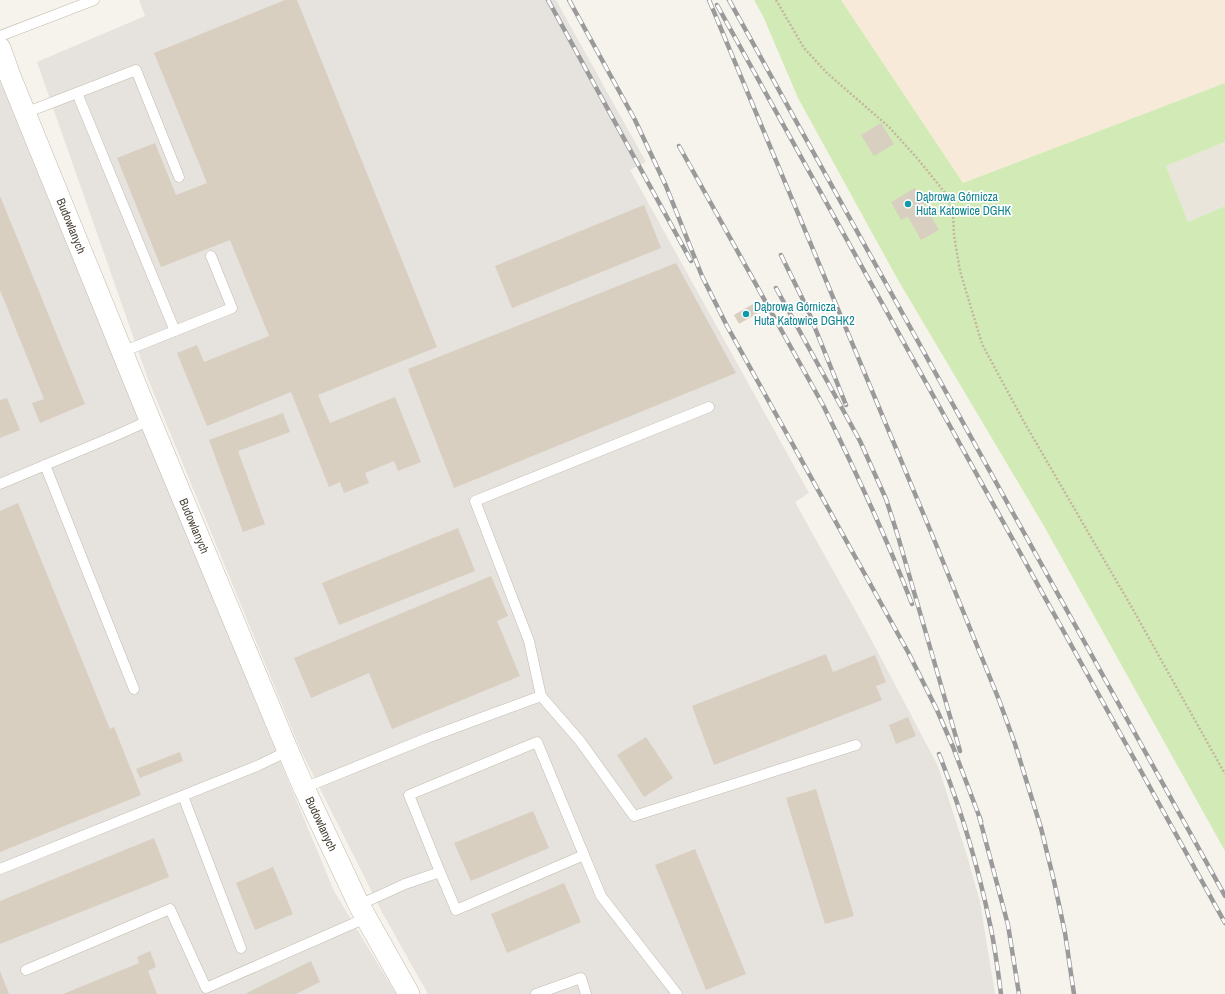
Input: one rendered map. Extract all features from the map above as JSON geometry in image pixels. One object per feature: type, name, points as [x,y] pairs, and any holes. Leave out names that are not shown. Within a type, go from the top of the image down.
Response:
[{"type":"street","name":"Budowlanych","points":[[0,48],[5,78],[25,114],[150,420],[288,751],[363,912],[409,994]]},
{"type":"lane","points":[[0,36],[94,0]]},
{"type":"lane","points":[[25,114],[136,70],[179,177]]},
{"type":"lane","points":[[77,93],[175,331]]},
{"type":"lane","points":[[122,352],[232,308],[211,256]]},
{"type":"lane","points":[[709,407],[475,501],[529,641],[541,696],[580,741],[634,816],[856,745]]},
{"type":"lane","points":[[0,484],[150,420]]},
{"type":"lane","points":[[45,465],[134,689]]},
{"type":"lane","points":[[304,788],[427,738],[541,696]]},
{"type":"lane","points":[[584,855],[456,910],[410,795],[537,742],[584,855],[601,896],[677,994]]},
{"type":"lane","points":[[0,869],[257,766],[288,751]]},
{"type":"lane","points":[[183,796],[240,948]]},
{"type":"lane","points":[[26,970],[170,909],[207,991],[363,912],[405,884],[440,872]]},
{"type":"lane","points":[[536,994],[581,978],[586,994]]},
{"type":"path","points":[[776,0],[804,48],[827,73],[889,127],[917,158],[946,194],[953,212],[954,235],[960,271],[982,344],[1024,422],[1131,606],[1225,774]]},
{"type":"shaded area","points":[[139,0],[556,0],[646,162],[630,170],[809,493],[795,502],[864,626],[938,766],[968,859],[980,902],[995,994],[428,994],[383,914],[301,751],[148,379],[37,62],[145,16]]},
{"type":"shaded area","points":[[841,0],[1225,0],[1225,83],[963,183]]},
{"type":"shaded area","points":[[0,67],[270,737],[334,891],[396,994],[0,994]]},
{"type":"shaded area","points":[[1225,142],[1225,206],[1188,222],[1166,166]]},
{"type":"green space","points":[[754,0],[841,0],[963,183],[1225,83],[1225,142],[1166,166],[1188,222],[1225,206],[1225,851],[1044,526],[898,280],[798,98],[763,16]]},
{"type":"building","points":[[285,0],[297,0],[437,347],[318,395],[330,423],[395,397],[421,462],[398,471],[394,461],[365,473],[369,483],[344,493],[340,482],[329,487],[291,392],[207,426],[177,353],[197,345],[204,362],[269,336],[230,240],[161,267],[117,158],[155,143],[176,195],[207,183],[154,53]]},
{"type":"building","points":[[881,123],[894,144],[874,156],[861,135]]},
{"type":"building","points":[[915,188],[939,230],[921,240],[908,217],[901,220],[891,202]]},
{"type":"building","points":[[0,196],[85,404],[40,423],[32,403],[44,399],[0,290]]},
{"type":"building","points":[[644,205],[661,248],[512,308],[495,266]]},
{"type":"building","points":[[676,263],[736,373],[454,488],[408,369]]},
{"type":"building","name":"Dąbrowa Górnicza Huta Katowice DGHK2","points":[[753,304],[758,313],[739,324],[734,315]]},
{"type":"building","points":[[7,398],[20,430],[0,438],[0,400]]},
{"type":"building","points":[[283,413],[290,432],[238,451],[265,524],[243,532],[209,440]]},
{"type":"building","points":[[18,503],[110,729],[114,727],[141,795],[0,852],[0,511]]},
{"type":"building","points":[[458,528],[475,571],[339,625],[322,583]]},
{"type":"building","points":[[491,576],[508,616],[497,621],[520,676],[392,729],[369,673],[311,698],[294,658]]},
{"type":"building","points":[[826,654],[833,672],[875,655],[886,682],[876,686],[882,700],[714,765],[692,706]]},
{"type":"building","points":[[908,717],[916,736],[896,744],[889,725]]},
{"type":"building","points":[[646,737],[673,778],[644,797],[617,755]]},
{"type":"building","points":[[180,752],[183,761],[140,778],[136,769]]},
{"type":"building","points":[[816,789],[854,916],[825,924],[786,798]]},
{"type":"building","points":[[533,811],[549,848],[471,881],[454,843]]},
{"type":"building","points":[[154,838],[169,877],[0,944],[0,901]]},
{"type":"building","points":[[695,849],[746,974],[706,990],[655,865]]},
{"type":"building","points":[[273,867],[293,914],[255,930],[236,883]]},
{"type":"building","points":[[564,883],[581,922],[507,953],[491,914]]},
{"type":"building","points":[[150,951],[156,967],[148,971],[157,994],[63,994],[139,963],[137,957]]},
{"type":"building","points":[[311,961],[320,982],[296,994],[245,994]]},
{"type":"building","points":[[0,971],[9,994],[0,994]]},
{"type":"railway","points":[[548,0],[691,261]]},
{"type":"railway","points":[[569,0],[635,120],[666,186],[702,276],[727,326],[908,652],[937,710],[953,747],[981,821]]},
{"type":"railway","points":[[709,0],[933,537],[999,700],[1015,744],[1041,828],[1065,933],[1074,994]]},
{"type":"railway","points":[[729,0],[1225,896]]},
{"type":"railway","points":[[717,5],[1225,923]]},
{"type":"railway","points":[[679,146],[823,405],[870,503],[912,604]]},
{"type":"railway","points":[[781,255],[807,308],[846,405]]},
{"type":"railway","points":[[776,288],[860,441],[886,499],[960,751]]},
{"type":"railway","points":[[939,754],[962,817],[980,881],[993,941],[1001,994]]},
{"type":"railway","points":[[979,816],[1008,925],[1019,994]]},
{"type":"place","name":"Dąbrowa Górnicza Huta Katowice DGHK","points":[[908,204]]},
{"type":"place","name":"Dąbrowa Górnicza Huta Katowice DGHK2","points":[[746,314]]}]
